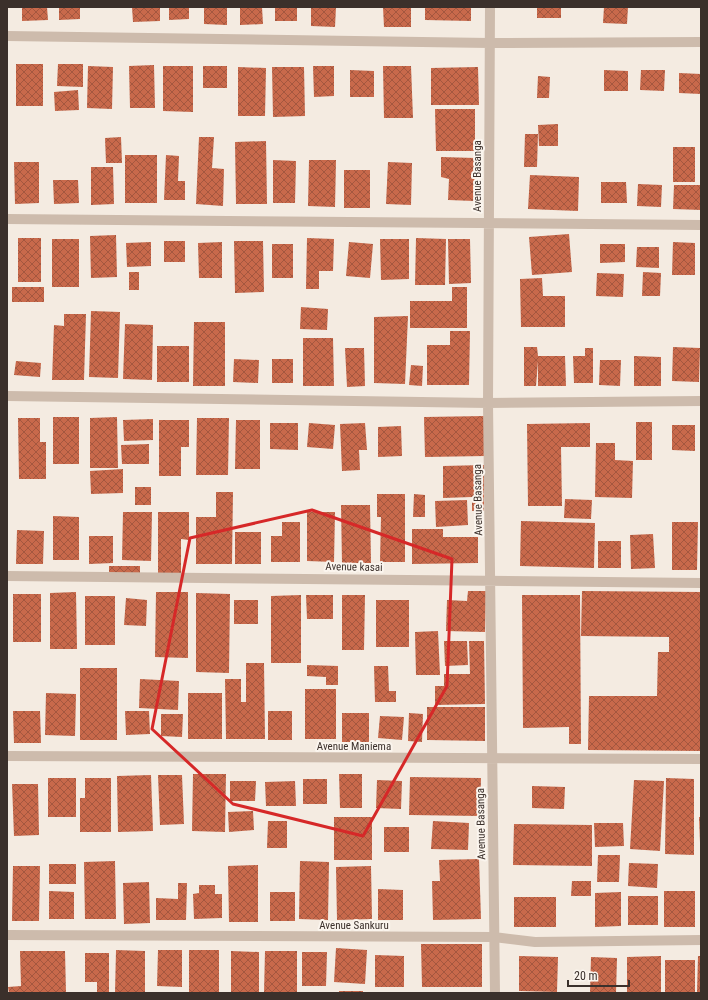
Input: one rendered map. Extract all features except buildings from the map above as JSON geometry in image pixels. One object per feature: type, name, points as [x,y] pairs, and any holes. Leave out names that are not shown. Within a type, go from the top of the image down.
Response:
[{"type":"street","name":"Avenue Basanga","points":[[490,7],[488,403],[495,993]]},
{"type":"street","points":[[7,36],[489,42],[701,42]]},
{"type":"street","points":[[7,219],[701,225]]},
{"type":"street","points":[[7,396],[488,403],[701,401]]},
{"type":"street","name":"Avenue kasai","points":[[7,576],[701,583]]},
{"type":"street","name":"Avenue Maniema","points":[[7,756],[701,759]]},
{"type":"street","name":"Avenue Sankuru","points":[[7,935],[494,938],[535,942],[701,940]]},
{"type":"highlighted area","points":[[312,510],[452,559],[447,686],[363,836],[233,804],[152,729],[190,538]]}]
